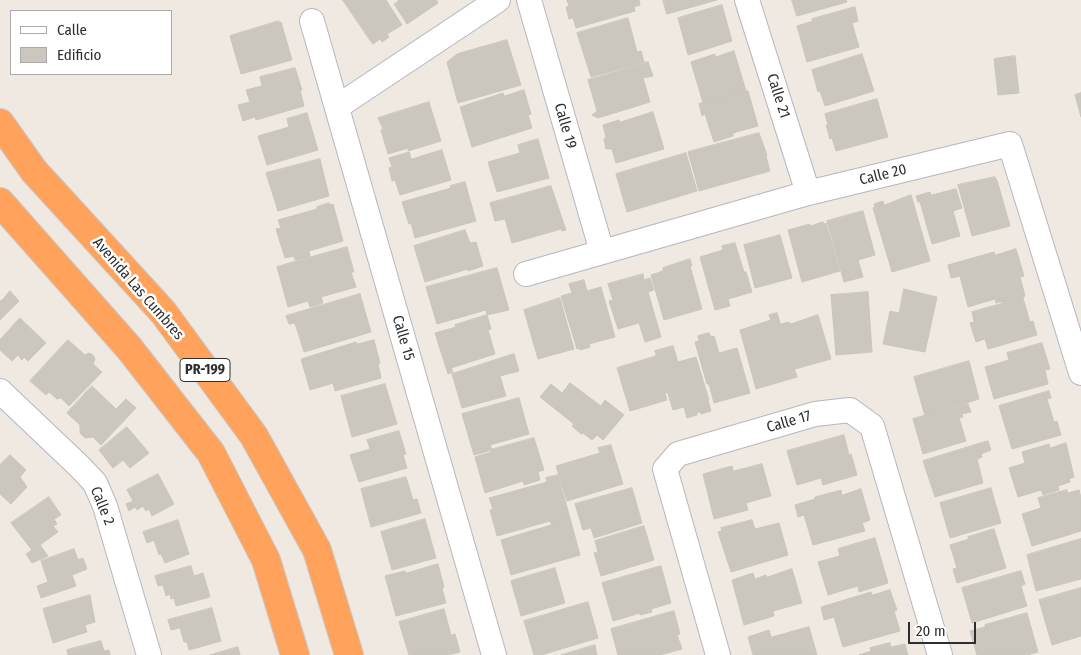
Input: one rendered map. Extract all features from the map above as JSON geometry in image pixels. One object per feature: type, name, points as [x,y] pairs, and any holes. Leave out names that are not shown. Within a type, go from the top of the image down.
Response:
[{"type":"highway","name":"Avenida Las Cumbres","points":[[0,123],[34,171],[162,312],[254,436],[317,550],[349,655]]},
{"type":"highway","name":"PR-199","points":[[0,202],[130,348],[211,453],[266,560],[294,655]]},
{"type":"street","points":[[337,107],[498,0]]},
{"type":"street","name":"Calle 19","points":[[529,0],[602,252]]},
{"type":"street","name":"Calle 21","points":[[748,0],[808,193]]},
{"type":"street","name":"Calle 15","points":[[312,21],[494,655]]},
{"type":"street","name":"Calle 20","points":[[526,274],[808,193],[1010,144],[1076,339],[1081,373]]},
{"type":"street","name":"Calle 2","points":[[0,391],[80,467],[95,484],[105,506],[150,655]]},
{"type":"street","name":"Calle 17","points":[[718,655],[665,469],[678,454],[814,414],[850,410],[872,426],[940,655]]},
{"type":"building","points":[[343,0],[386,0],[402,25],[387,34],[389,37],[382,42],[380,39],[373,44]]},
{"type":"building","points":[[398,0],[436,0],[438,3],[407,24],[394,4]]},
{"type":"building","points":[[567,0],[639,0],[640,5],[634,7],[635,11],[576,28],[573,18],[569,19],[566,7],[569,6]]},
{"type":"building","points":[[663,0],[717,0],[667,14]]},
{"type":"building","points":[[792,0],[846,0],[847,2],[797,16]]},
{"type":"building","points":[[722,5],[732,41],[688,55],[678,18]]},
{"type":"building","points":[[855,7],[858,21],[852,23],[859,47],[807,62],[797,26],[813,21],[812,19]]},
{"type":"building","points":[[628,18],[637,52],[641,51],[644,62],[591,77],[577,33]]},
{"type":"building","points":[[279,21],[279,23],[281,22],[292,60],[241,74],[230,36]]},
{"type":"building","points":[[507,40],[521,85],[458,103],[447,62],[457,54]]},
{"type":"building","points":[[734,51],[746,91],[703,103],[691,62],[715,54],[715,57]]},
{"type":"building","points":[[862,54],[874,91],[825,106],[820,91],[818,92],[812,70]]},
{"type":"building","points":[[1015,56],[1019,93],[998,95],[994,59]]},
{"type":"building","points":[[648,62],[653,76],[643,78],[650,102],[598,118],[592,115],[597,111],[588,80]]},
{"type":"building","points":[[295,68],[302,90],[300,90],[304,106],[256,120],[255,117],[243,121],[238,105],[250,102],[246,90],[262,86],[260,77]]},
{"type":"building","points":[[524,90],[531,114],[528,115],[532,128],[472,147],[460,107],[503,93],[504,96]]},
{"type":"building","points":[[748,91],[758,126],[733,133],[733,136],[714,142],[705,114],[702,116],[699,104]]},
{"type":"building","points":[[1081,93],[1081,117],[1075,95]]},
{"type":"building","points":[[877,99],[888,137],[836,151],[832,138],[830,139],[825,114]]},
{"type":"building","points":[[429,102],[441,141],[408,151],[408,148],[388,154],[381,130],[383,129],[378,118]]},
{"type":"building","points":[[653,112],[664,149],[616,163],[612,149],[606,149],[603,125]]},
{"type":"building","points":[[307,113],[318,150],[267,165],[258,136],[289,127],[287,119]]},
{"type":"building","points":[[759,133],[767,155],[770,171],[699,191],[688,152]]},
{"type":"building","points":[[538,139],[549,178],[497,192],[488,162],[520,153],[518,145]]},
{"type":"building","points":[[442,150],[451,180],[400,195],[395,180],[392,181],[389,168],[392,167],[389,158],[409,152],[411,159]]},
{"type":"building","points":[[686,153],[697,191],[627,212],[616,174]]},
{"type":"building","points":[[320,159],[329,196],[278,211],[266,173]]},
{"type":"building","points":[[995,177],[1010,226],[972,236],[958,185]]},
{"type":"building","points":[[465,182],[476,221],[415,238],[402,202]]},
{"type":"building","points":[[551,186],[566,230],[562,231],[561,229],[512,243],[505,219],[495,221],[490,203]]},
{"type":"building","points":[[956,189],[962,208],[953,211],[960,236],[932,244],[920,202],[918,202],[916,196],[930,192],[931,195]]},
{"type":"building","points":[[911,195],[930,261],[892,272],[873,208],[875,207],[874,204],[883,201],[884,205]]},
{"type":"building","points":[[329,203],[330,205],[333,204],[343,241],[309,251],[310,257],[295,260],[294,256],[285,258],[276,229],[281,228],[278,220],[317,209],[317,207]]},
{"type":"building","points":[[863,211],[875,255],[858,260],[863,277],[844,282],[827,221]]},
{"type":"building","points":[[823,222],[824,224],[826,223],[840,271],[802,282],[788,230]]},
{"type":"building","points":[[465,230],[470,243],[476,242],[483,266],[425,282],[414,246]]},
{"type":"building","points":[[780,235],[792,278],[755,288],[744,245]]},
{"type":"building","points":[[735,243],[752,292],[728,299],[730,306],[715,310],[700,257],[723,250],[722,246]]},
{"type":"building","points":[[347,247],[354,272],[351,272],[356,287],[321,297],[323,303],[310,307],[308,301],[288,307],[277,267]]},
{"type":"building","points":[[1016,249],[1024,276],[1020,277],[1025,296],[1002,303],[1002,301],[996,303],[995,299],[968,307],[960,276],[951,278],[948,265],[994,252],[995,255]]},
{"type":"building","points":[[690,259],[692,266],[690,266],[702,309],[664,320],[651,275],[663,271],[663,268]]},
{"type":"building","points":[[497,268],[509,310],[487,315],[486,310],[437,324],[426,287]]},
{"type":"building","points":[[643,274],[644,280],[650,278],[654,290],[648,292],[661,337],[645,342],[639,323],[618,329],[609,301],[613,300],[608,284]]},
{"type":"building","points":[[584,280],[587,291],[601,287],[615,337],[589,344],[590,347],[580,350],[580,348],[577,349],[561,296],[572,293],[569,284]]},
{"type":"building","points":[[904,289],[937,297],[925,352],[883,344],[890,311],[899,313]]},
{"type":"building","points":[[10,291],[19,301],[0,320],[0,300]]},
{"type":"building","points":[[868,292],[872,352],[836,355],[831,295]]},
{"type":"building","points":[[360,294],[371,332],[304,352],[295,323],[289,324],[286,316]]},
{"type":"building","points":[[560,298],[574,349],[538,359],[524,310]]},
{"type":"building","points":[[1023,298],[1030,322],[1033,321],[1037,335],[988,349],[985,339],[976,342],[970,323],[974,322],[972,312]]},
{"type":"building","points":[[777,313],[797,377],[756,389],[740,330],[771,320],[769,315]]},
{"type":"building","points":[[487,315],[491,329],[488,330],[495,354],[451,368],[453,372],[448,374],[435,333]]},
{"type":"building","points":[[818,315],[831,359],[795,369],[781,324],[789,322],[790,324]]},
{"type":"building","points":[[20,318],[46,343],[28,361],[24,357],[22,360],[18,355],[12,361],[0,350],[0,340]]},
{"type":"building","points":[[709,333],[711,337],[714,336],[719,353],[737,348],[750,393],[714,403],[695,342],[699,341],[698,336]]},
{"type":"building","points":[[68,340],[85,355],[89,353],[93,355],[95,359],[93,364],[102,372],[69,406],[61,398],[57,399],[49,392],[46,395],[30,381]]},
{"type":"building","points":[[374,340],[380,363],[378,364],[381,378],[335,391],[333,383],[310,390],[301,359],[356,342],[357,344]]},
{"type":"building","points":[[1042,343],[1050,369],[1045,370],[1048,384],[994,399],[985,367],[1009,360],[1007,353]]},
{"type":"building","points":[[673,346],[678,362],[696,357],[711,411],[701,414],[701,412],[696,413],[697,415],[687,418],[684,407],[673,410],[655,351]]},
{"type":"building","points":[[514,354],[519,371],[500,376],[506,396],[462,408],[452,374]]},
{"type":"building","points":[[657,356],[668,392],[665,393],[667,400],[630,411],[617,368]]},
{"type":"building","points":[[969,361],[979,399],[925,416],[914,377]]},
{"type":"building","points":[[570,383],[601,406],[605,400],[624,415],[603,440],[597,435],[592,440],[583,433],[581,434],[572,426],[574,424],[540,397],[551,384],[562,393]]},
{"type":"building","points":[[385,384],[397,424],[352,437],[341,396]]},
{"type":"building","points":[[92,386],[116,409],[126,399],[136,408],[101,445],[93,437],[85,438],[80,433],[80,425],[67,413]]},
{"type":"building","points":[[1049,391],[1051,398],[1047,399],[1054,422],[1057,421],[1061,435],[1012,449],[999,406]]},
{"type":"building","points":[[519,398],[529,434],[490,445],[492,450],[474,455],[462,414]]},
{"type":"building","points":[[968,404],[971,412],[962,414],[963,417],[959,418],[966,441],[923,454],[913,419]]},
{"type":"building","points":[[127,427],[149,453],[130,468],[123,460],[113,468],[99,450]]},
{"type":"building","points":[[399,431],[406,454],[403,455],[407,468],[359,482],[350,455],[370,449],[367,440]]},
{"type":"building","points":[[844,435],[857,475],[823,485],[821,478],[797,485],[787,451]]},
{"type":"building","points":[[534,438],[544,470],[538,472],[540,480],[524,485],[523,481],[485,493],[475,457],[491,452],[490,450]]},
{"type":"building","points":[[988,441],[991,450],[981,454],[982,457],[977,459],[983,483],[935,497],[923,461]]},
{"type":"building","points":[[1066,443],[1074,477],[1069,479],[1070,482],[1058,486],[1059,490],[1043,495],[1041,490],[1018,497],[1009,468],[1025,463],[1022,452],[1049,444],[1050,448]]},
{"type":"building","points":[[611,445],[623,484],[567,501],[556,466],[600,453],[598,448]]},
{"type":"building","points":[[10,455],[26,470],[20,477],[27,487],[11,504],[0,494],[0,465]]},
{"type":"building","points":[[762,464],[771,496],[746,503],[748,510],[714,519],[703,474],[732,466],[733,471]]},
{"type":"building","points":[[158,474],[174,504],[152,516],[149,509],[146,511],[143,506],[137,510],[135,507],[129,511],[126,504],[133,501],[127,490]]},
{"type":"building","points":[[558,475],[570,518],[551,523],[550,521],[497,536],[490,510],[493,509],[489,498],[547,482],[546,478]]},
{"type":"building","points":[[406,477],[413,500],[417,499],[421,513],[371,527],[361,489]]},
{"type":"building","points":[[632,488],[642,523],[594,538],[591,528],[583,530],[575,504]]},
{"type":"building","points":[[991,488],[1001,523],[950,538],[940,503]]},
{"type":"building","points":[[861,489],[870,520],[862,523],[865,531],[813,545],[804,515],[798,517],[795,505],[841,490],[842,495]]},
{"type":"building","points":[[1067,490],[1068,493],[1079,490],[1081,498],[1081,531],[1032,546],[1022,514],[1041,508],[1038,498]]},
{"type":"building","points":[[49,497],[61,515],[54,519],[57,524],[53,526],[58,532],[40,545],[48,556],[32,563],[26,554],[32,550],[11,523]]},
{"type":"building","points":[[570,518],[580,555],[511,575],[501,540]]},
{"type":"building","points":[[425,519],[436,558],[392,570],[381,532]]},
{"type":"building","points":[[178,520],[189,554],[165,563],[161,554],[159,555],[154,540],[147,543],[143,532]]},
{"type":"building","points":[[752,520],[755,529],[779,523],[788,555],[731,572],[718,532],[722,531],[721,528]]},
{"type":"building","points":[[644,526],[654,560],[601,576],[594,553],[598,552],[595,541]]},
{"type":"building","points":[[994,529],[1006,568],[957,583],[953,569],[957,568],[950,545]]},
{"type":"building","points":[[875,538],[888,583],[859,592],[858,586],[828,595],[818,562],[840,556],[838,549]]},
{"type":"building","points":[[1081,539],[1081,579],[1036,591],[1027,555]]},
{"type":"building","points":[[74,549],[78,560],[83,558],[87,569],[72,575],[76,586],[41,598],[37,586],[48,582],[41,561]]},
{"type":"building","points":[[438,564],[446,603],[396,616],[385,576],[405,571],[406,573]]},
{"type":"building","points":[[191,566],[194,576],[203,573],[210,597],[176,606],[174,598],[171,599],[170,594],[166,596],[163,585],[158,586],[155,576]]},
{"type":"building","points":[[661,566],[671,603],[651,609],[652,612],[640,615],[640,613],[613,621],[602,583]]},
{"type":"building","points":[[555,568],[565,603],[521,616],[511,581]]},
{"type":"building","points":[[792,569],[802,603],[773,611],[774,616],[744,625],[732,580],[753,573],[755,579],[766,575],[767,577]]},
{"type":"building","points":[[1021,571],[1025,584],[1021,586],[1027,606],[972,623],[962,588]]},
{"type":"building","points":[[1081,588],[1081,636],[1052,645],[1039,600]]},
{"type":"building","points":[[890,590],[897,610],[894,611],[900,631],[843,647],[834,617],[824,620],[821,607],[871,592],[872,595]]},
{"type":"building","points":[[90,595],[95,622],[85,625],[87,632],[53,643],[43,609]]},
{"type":"building","points":[[588,602],[598,638],[541,655],[534,655],[524,621]]},
{"type":"building","points":[[212,608],[221,641],[189,650],[187,642],[184,642],[180,628],[171,630],[168,620]]},
{"type":"building","points":[[444,609],[451,635],[455,634],[460,652],[448,655],[409,655],[399,622]]},
{"type":"building","points":[[674,611],[680,634],[677,635],[682,649],[660,655],[618,655],[611,629]]},
{"type":"building","points":[[1027,613],[1038,652],[1027,655],[977,655],[970,631]]},
{"type":"building","points":[[809,627],[817,655],[753,655],[748,637],[769,630],[771,637]]},
{"type":"building","points":[[101,641],[104,651],[109,650],[110,655],[68,655],[67,650]]},
{"type":"building","points":[[890,643],[891,647],[905,644],[908,655],[859,655],[871,651],[870,648]]},
{"type":"building","points":[[595,645],[597,655],[561,655]]},
{"type":"building","points":[[238,647],[240,655],[210,655]]}]
